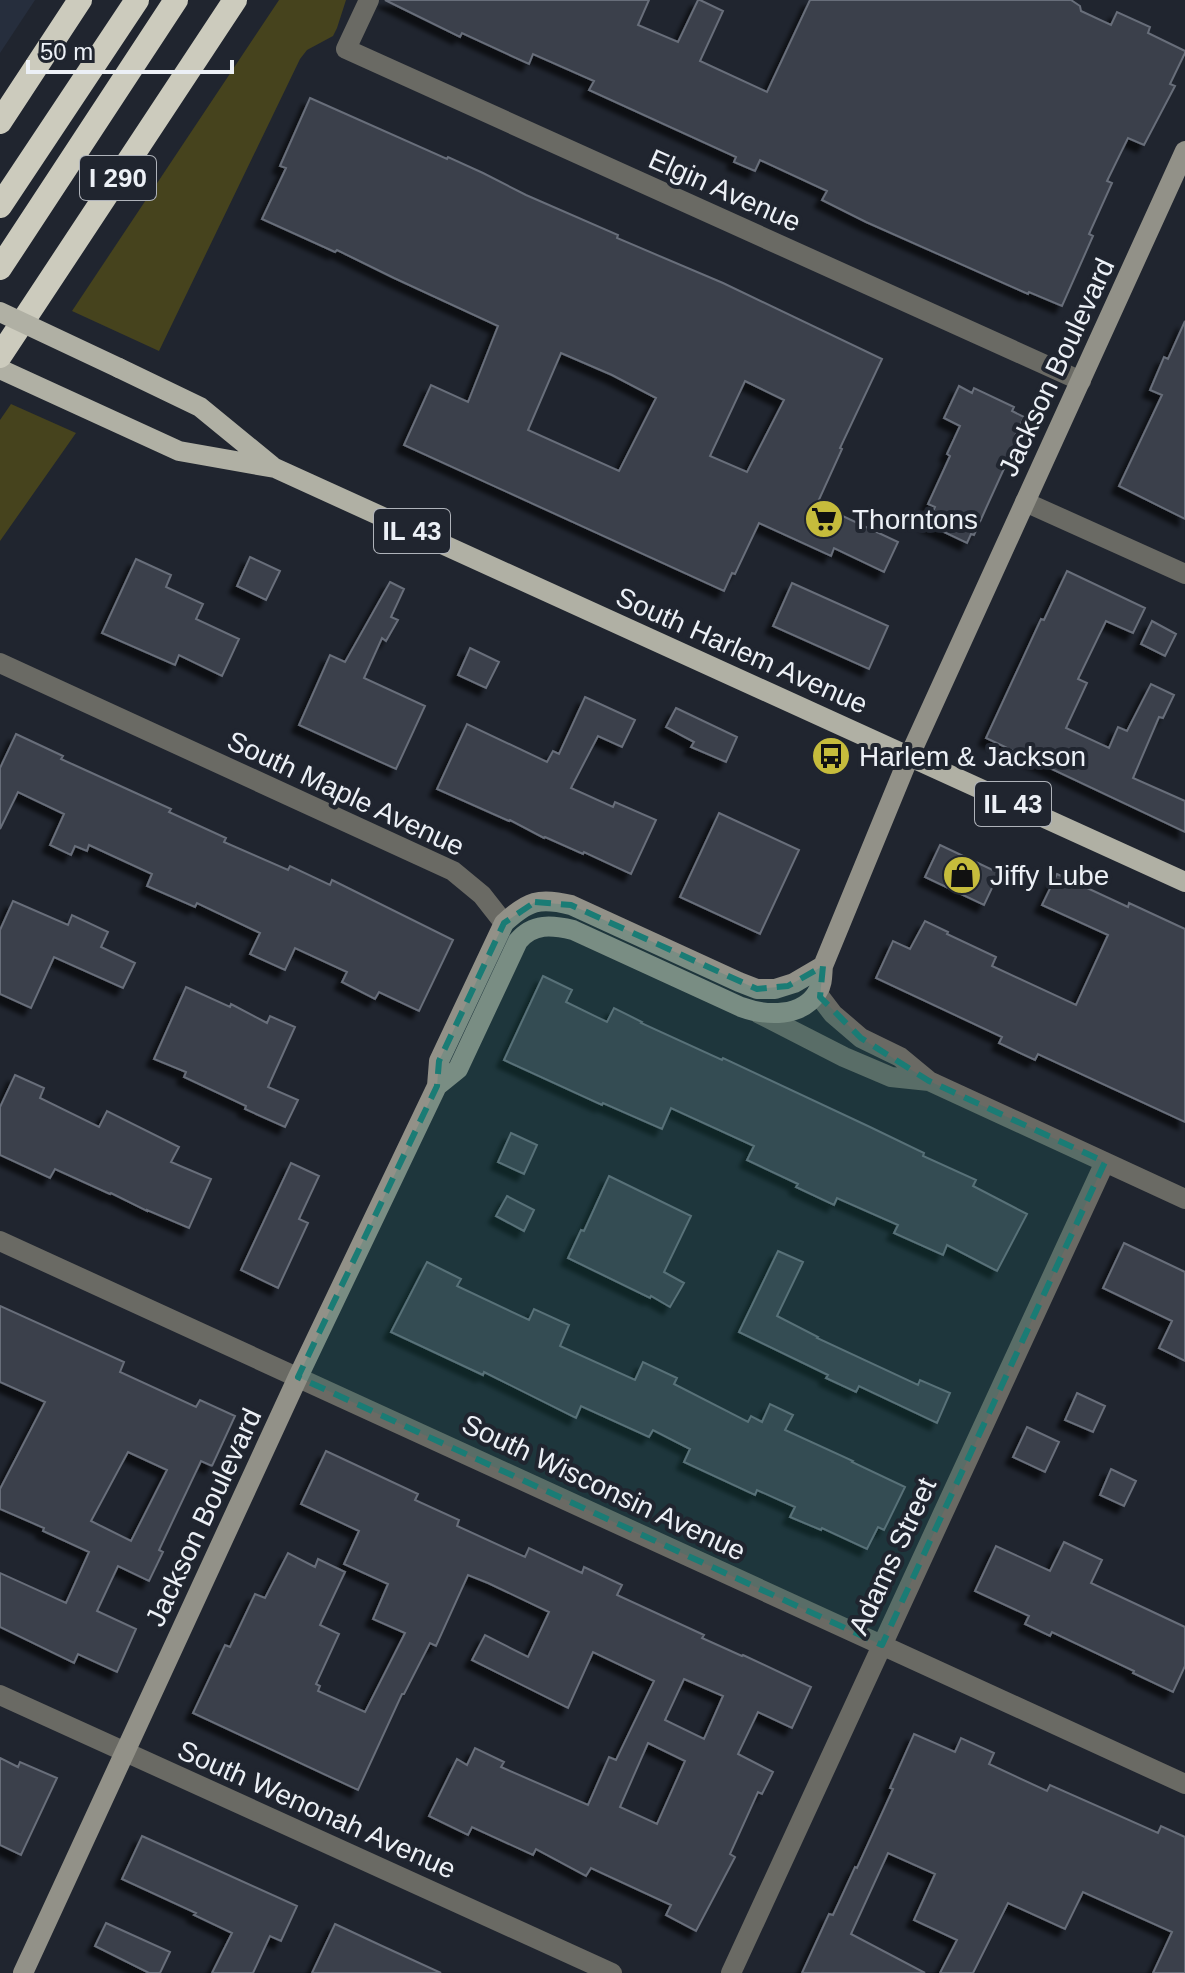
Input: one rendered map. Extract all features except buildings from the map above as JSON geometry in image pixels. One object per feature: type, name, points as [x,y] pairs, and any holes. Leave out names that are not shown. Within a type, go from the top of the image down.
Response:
[{"type":"highway","points":[[0,122],[80,0]]},
{"type":"highway","points":[[0,206],[137,0]]},
{"type":"highway","points":[[0,268],[176,0]]},
{"type":"highway","name":"I 290","points":[[0,356],[235,0]]},
{"type":"main road","name":"South Harlem Avenue","points":[[0,312],[200,407],[275,468]]},
{"type":"main road","name":"South Harlem Avenue","points":[[0,369],[179,451],[275,468],[1185,882]]},
{"type":"street","name":"Elgin Avenue","points":[[369,0],[346,49],[1081,381]]},
{"type":"street","name":"Jackson Boulevard","points":[[823,966],[909,757],[1185,151]]},
{"type":"street","points":[[1025,502],[1185,574]]},
{"type":"street","name":"South Maple Avenue","points":[[0,663],[453,871],[482,895],[504,923]]},
{"type":"street","points":[[504,923],[519,909],[535,902],[553,901],[571,905],[757,989],[788,986],[823,966]]},
{"type":"street","name":"Jackson Boulevard","points":[[23,1973],[298,1377],[437,1086],[439,1061],[504,923]]},
{"type":"street","name":"Jackson Boulevard","points":[[437,1086],[458,1069],[518,941],[538,927],[555,926],[573,930],[758,1013]]},
{"type":"street","points":[[758,1013],[777,1014],[811,1001],[821,987],[823,966]]},
{"type":"street","points":[[817,993],[833,1014],[861,1038],[900,1057],[929,1081],[1185,1199]]},
{"type":"street","points":[[758,1013],[891,1077],[929,1081]]},
{"type":"street","name":"Adams Street","points":[[731,1973],[1105,1162]]},
{"type":"street","name":"South Wisconsin Avenue","points":[[0,1241],[1185,1784]]},
{"type":"street","name":"South Wenonah Avenue","points":[[0,1695],[612,1973]]},
{"type":"highlighted area","points":[[535,902],[571,905],[757,989],[788,986],[823,966],[820,997],[861,1038],[929,1081],[1105,1162],[882,1645],[298,1377],[437,1086],[439,1061],[504,923]]},
{"type":"shaded area","points":[[0,0],[35,0],[0,53]]},
{"type":"shaded area","points":[[279,0],[346,0],[333,36],[307,50],[300,59],[159,351],[72,311]]},
{"type":"shaded area","points":[[11,404],[76,433],[0,541],[0,420]]},
{"type":"place","name":"Thorntons","points":[[824,519]]},
{"type":"place","name":"Harlem & Jackson","points":[[831,756]]},
{"type":"place","name":"Jiffy Lube","points":[[962,875]]}]
